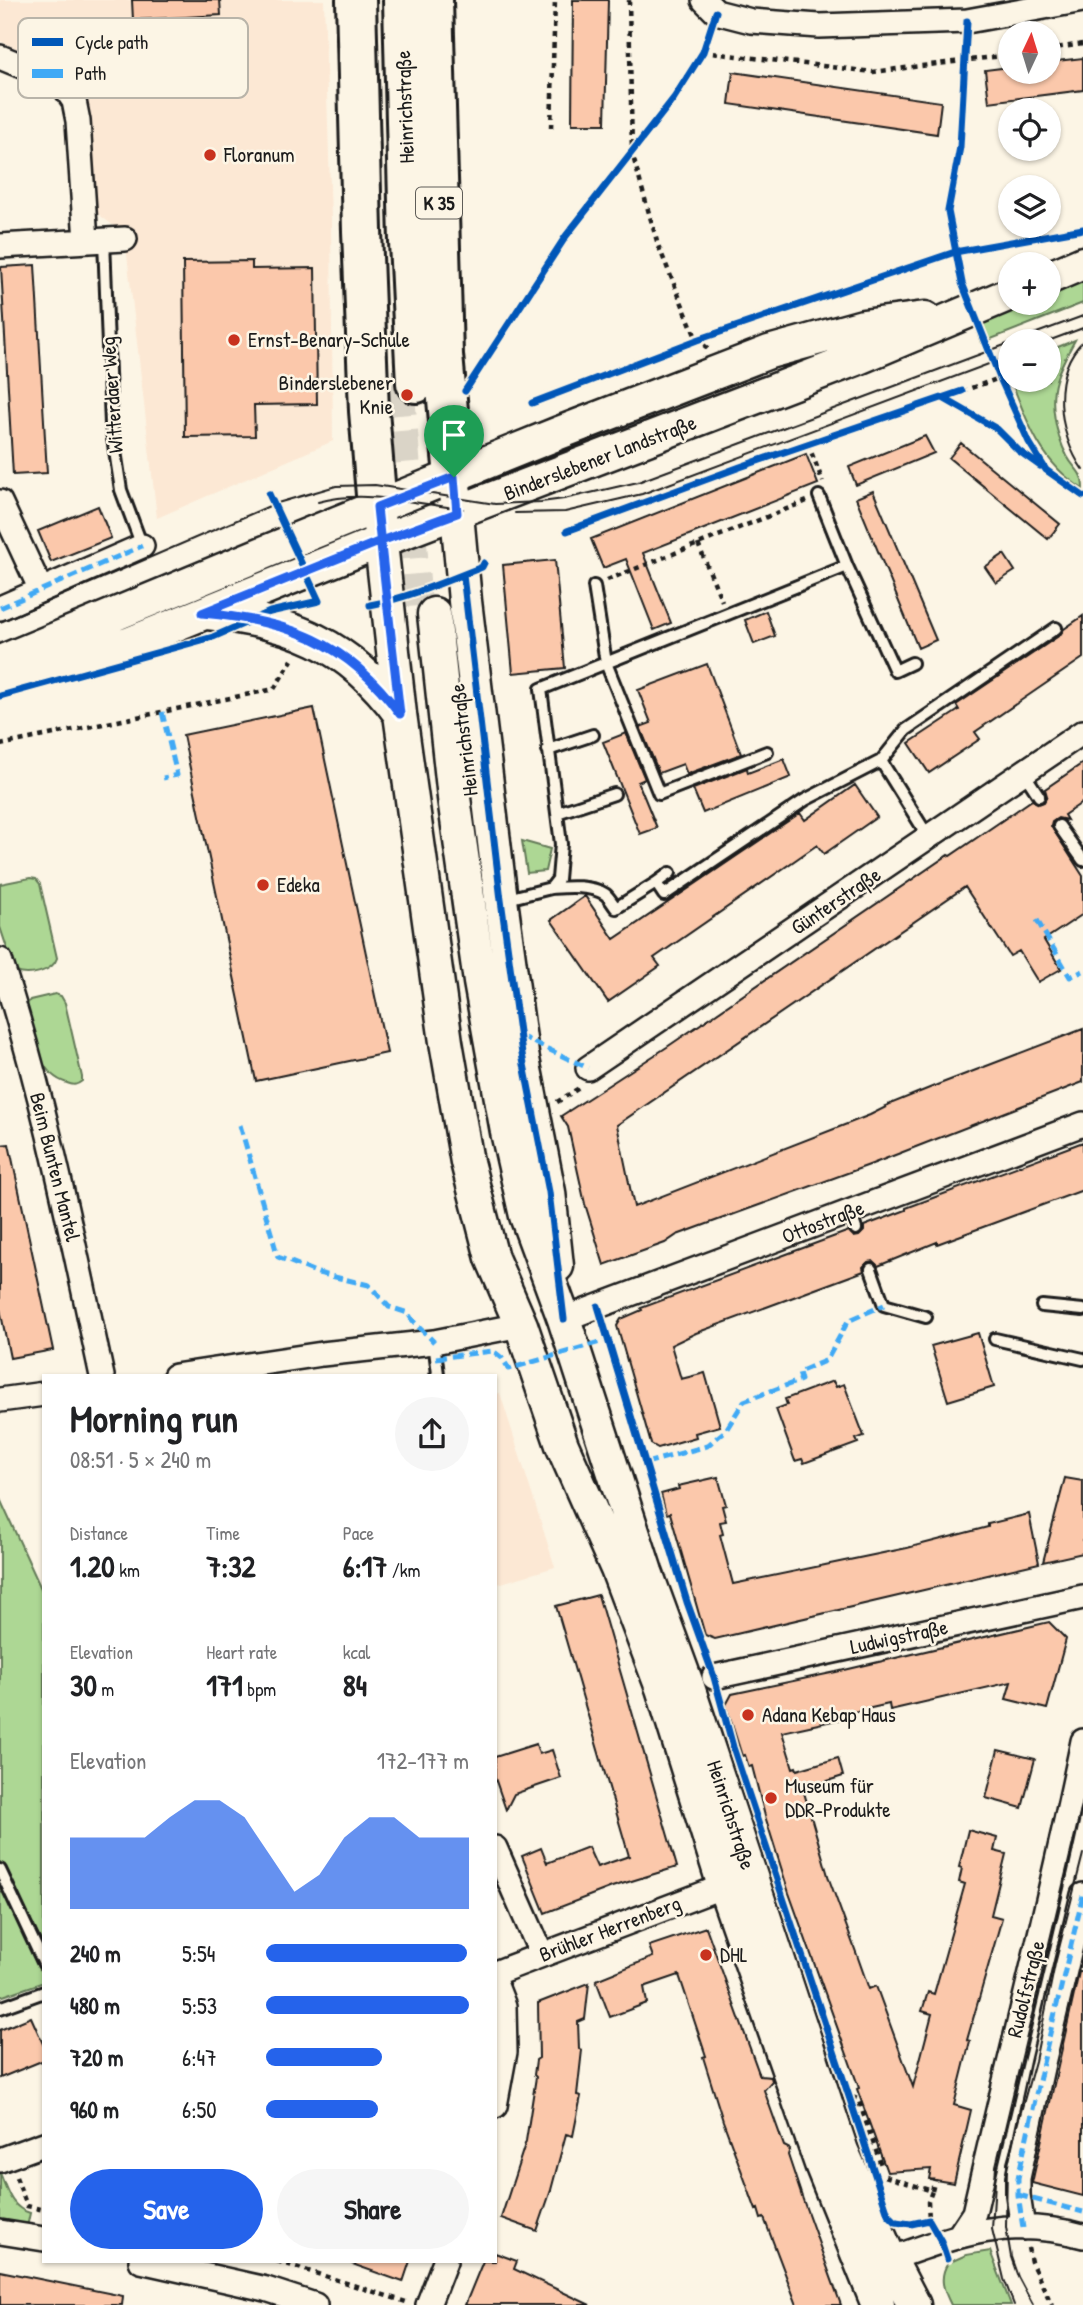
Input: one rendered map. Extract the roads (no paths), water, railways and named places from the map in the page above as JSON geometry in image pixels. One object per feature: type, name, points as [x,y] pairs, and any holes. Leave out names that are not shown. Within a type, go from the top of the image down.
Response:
[{"type":"highway","name":"K 35","points":[[356,0],[369,411],[379,524]]},
{"type":"highway","name":"Heinrichstraße","points":[[386,0],[391,244],[407,383],[409,242],[402,0]]},
{"type":"highway","name":"K 35","points":[[433,0],[443,355],[455,495]]},
{"type":"main road","points":[[1061,272],[1083,263]]},
{"type":"main road","name":"Binderslebener Landstraße","points":[[0,662],[455,495],[856,359],[998,299]]},
{"type":"main road","name":"Binderslebener Landstraße","points":[[455,495],[732,366],[769,352],[863,326],[961,314]]},
{"type":"main road","name":"Heinrichstraße","points":[[455,495],[500,900],[522,1054],[549,1192],[564,1319]]},
{"type":"main road","name":"Binderslebener Landstraße","points":[[0,679],[128,644],[202,613],[379,524]]},
{"type":"main road","name":"K 35","points":[[379,524],[400,714]]},
{"type":"main road","points":[[202,613],[282,626],[342,653],[386,695],[400,714]]},
{"type":"main road","name":"Heinrichstraße","points":[[521,1325],[459,967],[425,615],[480,982],[507,1132],[526,1216],[564,1319],[578,1370],[687,1684],[842,2151],[890,2259],[914,2305]]},
{"type":"main road","name":"Heinrichstraße","points":[[400,714],[446,1042],[467,1162],[492,1258],[521,1325],[562,1445],[617,1569],[662,1688],[724,1886],[821,2164],[878,2305]]},
{"type":"street","points":[[710,6],[751,21],[819,26],[967,21],[1083,0]]},
{"type":"street","name":"Witterdaer Weg","points":[[0,57],[18,64]]},
{"type":"street","name":"Witterdaer Weg","points":[[72,98],[105,240]]},
{"type":"street","points":[[0,246],[105,240]]},
{"type":"street","points":[[0,502],[41,590]]},
{"type":"street","points":[[0,608],[142,546]]},
{"type":"street","name":"Günterstraße","points":[[584,1078],[1083,732]]},
{"type":"street","name":"Beim Bunten Mantel","points":[[0,960],[70,1227],[102,1374]]},
{"type":"street","name":"Ottostraße","points":[[564,1319],[853,1220],[1083,1124]]},
{"type":"street","points":[[188,1374],[322,1354],[435,1342],[521,1325]]},
{"type":"street","points":[[0,1401],[42,1394]]},
{"type":"street","name":"Ludwigstraße","points":[[714,1677],[1083,1597]]},
{"type":"street","name":"Rudolfstraße","points":[[960,2234],[974,2213],[1061,1850],[1083,1741]]},
{"type":"street","points":[[497,1853],[542,1955]]},
{"type":"street","name":"Brühler Herrenberg","points":[[497,1972],[724,1886]]},
{"type":"street","name":"Rudolfstraße","points":[[1023,2228],[1018,2178],[1083,1895]]},
{"type":"street","points":[[497,1988],[504,2006],[505,2052],[497,2095]]},
{"type":"street","points":[[0,2160],[42,2145]]},
{"type":"street","points":[[890,2259],[960,2234],[992,2229],[1063,2230],[1083,2236]]},
{"type":"street","points":[[0,2232],[42,2239]]},
{"type":"street","points":[[150,2263],[266,2289],[314,2305]]},
{"type":"street","points":[[428,2305],[444,2263]]},
{"type":"lane","name":"Witterdaer Weg","points":[[105,240],[111,425],[121,490],[142,546]]},
{"type":"lane","points":[[819,496],[847,566],[895,671],[912,663]]},
{"type":"lane","points":[[551,888],[558,879],[561,844],[541,690],[847,566]]},
{"type":"lane","points":[[594,586],[606,663],[659,794],[767,752]]},
{"type":"lane","points":[[656,883],[664,895],[805,800],[881,761],[906,730],[1056,628]]},
{"type":"lane","points":[[548,750],[593,736]]},
{"type":"lane","points":[[881,761],[929,838]]},
{"type":"lane","points":[[1024,774],[1039,796]]},
{"type":"lane","points":[[557,813],[614,794]]},
{"type":"lane","points":[[1059,826],[1083,860]]},
{"type":"lane","points":[[500,900],[551,888],[571,887],[590,889],[605,895],[616,908],[670,873]]},
{"type":"lane","points":[[871,1269],[884,1305],[926,1317]]},
{"type":"lane","points":[[1042,1306],[1083,1310]]},
{"type":"lane","points":[[995,1339],[1083,1359]]},
{"type":"lane","points":[[435,1342],[438,1374]]},
{"type":"lane","points":[[0,1870],[42,1960]]},
{"type":"lane","points":[[0,2008],[42,1994]]},
{"type":"tunnel","points":[[398,383],[417,617]]},
{"type":"tram line","points":[[1048,329],[1083,316]]},
{"type":"tram line","points":[[1061,336],[1083,328]]},
{"type":"tram line","points":[[1083,341],[1072,355],[1066,370],[1061,405],[1068,440],[1083,470]]},
{"type":"tram line","points":[[0,622],[274,504],[336,486],[375,485],[495,504],[564,499],[638,482],[998,347]]},
{"type":"tram line","points":[[515,513],[565,512],[642,494],[998,360]]},
{"type":"tram line","points":[[318,502],[336,498],[372,497],[463,509]]},
{"type":"tram line","points":[[1014,2305],[1004,2279],[992,2229],[996,2166],[1083,1801]]},
{"type":"tram line","points":[[1033,2305],[1011,2257],[1006,2227],[1007,2162],[1035,2061],[1055,1964],[1083,1854]]},
{"type":"place","name":"Floranum","points":[[210,155]]},
{"type":"place","name":"Ernst-Benary-Schule","points":[[234,340]]},
{"type":"place","name":"Binderslebener Knie","points":[[407,395]]},
{"type":"place","name":"Edeka","points":[[263,885]]},
{"type":"place","name":"Adana Kebap Haus","points":[[748,1715]]},
{"type":"place","name":"Museum für DDR-Produkte","points":[[771,1798]]},
{"type":"place","name":"DHL","points":[[706,1955]]}]
